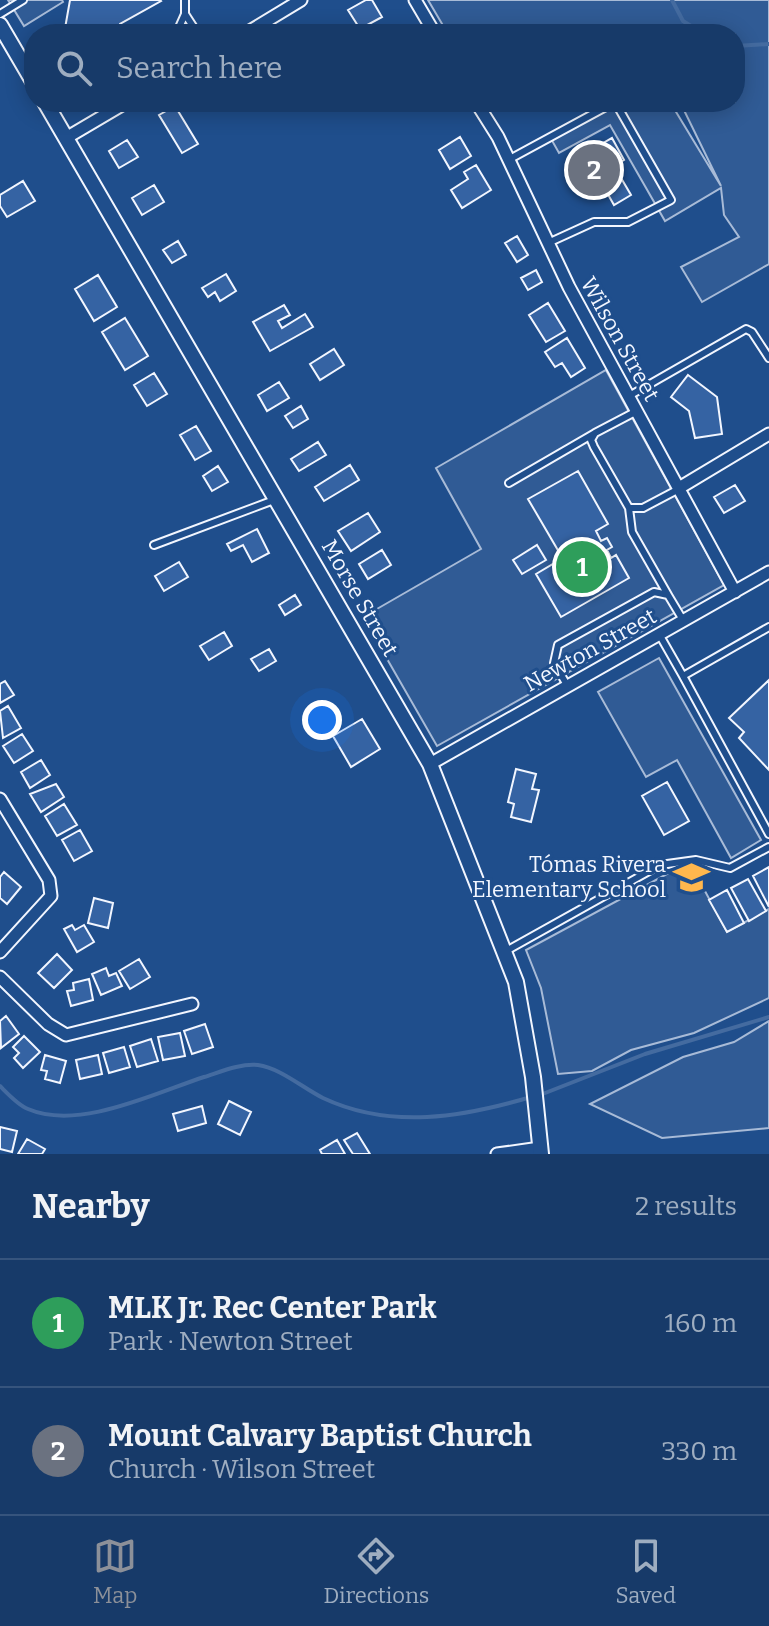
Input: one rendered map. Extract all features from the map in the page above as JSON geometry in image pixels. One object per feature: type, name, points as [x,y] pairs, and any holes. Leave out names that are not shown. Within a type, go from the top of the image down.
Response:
[{"type":"street","points":[[261,24],[301,0]]},
{"type":"street","points":[[415,0],[429,24]]},
{"type":"street","points":[[0,25],[24,66]]},
{"type":"street","name":"Morse Street","points":[[51,112],[430,764],[516,982],[533,1077],[541,1151]]},
{"type":"street","points":[[66,138],[103,112]]},
{"type":"street","name":"Wilson Street","points":[[482,112],[735,592]]},
{"type":"street","points":[[679,488],[769,434]]},
{"type":"street","name":"Newton Street","points":[[430,764],[769,572]]},
{"type":"street","points":[[0,799],[49,880],[51,896],[0,952]]},
{"type":"street","points":[[0,977],[48,1024],[66,1035],[192,1004]]},
{"type":"street","points":[[497,1154],[541,1151]]},
{"type":"lane","points":[[180,24],[185,14],[185,0]]},
{"type":"lane","points":[[0,14],[18,1]]},
{"type":"lane","points":[[185,14],[192,24]]},
{"type":"lane","points":[[508,160],[597,112]]},
{"type":"lane","points":[[548,243],[594,222],[628,222],[671,200],[621,112]]},
{"type":"lane","points":[[629,396],[746,329],[752,332],[769,358]]},
{"type":"lane","points":[[509,483],[637,411]]},
{"type":"lane","points":[[595,433],[591,440],[629,508],[632,532],[683,620]]},
{"type":"lane","points":[[629,508],[643,508],[679,488]]},
{"type":"lane","points":[[154,545],[277,499]]},
{"type":"lane","points":[[567,685],[554,663],[553,652],[558,645],[654,592],[668,595]]},
{"type":"lane","points":[[683,676],[769,627]]},
{"type":"lane","points":[[659,634],[769,834]]},
{"type":"lane","points":[[504,952],[660,865],[696,860],[730,868],[769,847]]},
{"type":"shaded area","points":[[8,0],[62,0],[63,2],[24,26]]},
{"type":"shaded area","points":[[428,0],[769,0],[769,264],[702,302],[681,267],[739,237],[724,215],[721,188],[665,221],[610,125],[559,153],[550,137],[592,115],[591,112],[676,112],[721,186],[685,112],[745,112],[745,24],[442,24]]},
{"type":"shaded area","points":[[606,370],[724,585],[437,746],[363,617],[481,549],[436,468]]},
{"type":"shaded area","points":[[659,658],[761,840],[731,858],[677,760],[646,777],[598,692]]},
{"type":"shaded area","points":[[692,867],[727,932],[769,909],[769,998],[694,1033],[631,1050],[592,1071],[558,1074],[541,988],[526,950],[678,868]]},
{"type":"shaded area","points":[[769,1021],[769,1128],[662,1138],[590,1104],[683,1057],[734,1042]]},
{"type":"building","points":[[70,0],[161,1],[120,24],[66,24]]},
{"type":"building","points":[[372,0],[382,17],[369,24],[357,24],[348,10]]},
{"type":"building","points":[[179,112],[198,144],[182,153],[159,115]]},
{"type":"building","points":[[460,137],[471,156],[450,169],[439,150]]},
{"type":"building","points":[[612,138],[624,160],[614,166],[631,195],[614,205],[597,175],[579,185],[567,164]]},
{"type":"building","points":[[127,140],[138,157],[119,168],[109,151]]},
{"type":"building","points":[[476,165],[491,190],[462,208],[451,190],[468,179],[464,172]]},
{"type":"building","points":[[23,181],[35,201],[7,217],[0,206],[0,195]]},
{"type":"building","points":[[154,185],[164,202],[142,215],[132,198]]},
{"type":"building","points":[[517,236],[528,255],[517,262],[505,243]]},
{"type":"building","points":[[178,241],[186,255],[172,263],[163,250]]},
{"type":"building","points":[[536,270],[542,282],[528,290],[521,278]]},
{"type":"building","points":[[226,274],[236,291],[220,301],[215,292],[208,297],[202,288]]},
{"type":"building","points":[[98,275],[117,307],[94,321],[75,289]]},
{"type":"building","points":[[548,303],[565,331],[546,342],[529,315]]},
{"type":"building","points":[[284,305],[290,315],[278,321],[282,328],[305,314],[313,327],[270,351],[253,322]]},
{"type":"building","points":[[125,318],[148,356],[125,370],[102,332]]},
{"type":"building","points":[[567,338],[585,368],[571,377],[562,363],[555,367],[545,352]]},
{"type":"building","points":[[334,349],[344,365],[320,380],[310,364]]},
{"type":"building","points":[[154,373],[167,394],[147,406],[134,385]]},
{"type":"building","points":[[688,375],[717,397],[722,434],[695,438],[689,411],[671,397]]},
{"type":"building","points":[[279,382],[289,398],[267,411],[258,395]]},
{"type":"building","points":[[301,406],[308,419],[293,428],[285,416]]},
{"type":"building","points":[[196,426],[211,451],[195,460],[180,435]]},
{"type":"building","points":[[318,442],[326,455],[299,471],[291,459]]},
{"type":"building","points":[[350,465],[359,480],[324,501],[315,487]]},
{"type":"building","points":[[218,466],[228,482],[212,491],[203,476]]},
{"type":"building","points":[[578,471],[608,524],[596,531],[601,541],[607,538],[612,547],[607,550],[611,558],[616,555],[629,578],[561,617],[536,574],[553,564],[561,579],[584,566],[572,544],[559,552],[528,499]]},
{"type":"building","points":[[735,485],[745,501],[724,513],[714,497]]},
{"type":"building","points":[[368,513],[380,532],[351,551],[338,531]]},
{"type":"building","points":[[257,529],[269,553],[252,562],[243,545],[231,551],[227,544]]},
{"type":"building","points":[[537,545],[546,560],[522,574],[513,560]]},
{"type":"building","points":[[382,550],[391,565],[368,579],[359,564]]},
{"type":"building","points":[[179,562],[188,577],[164,591],[155,576]]},
{"type":"building","points":[[295,595],[301,605],[285,615],[279,605]]},
{"type":"building","points":[[224,632],[232,646],[209,660],[200,646]]},
{"type":"building","points":[[269,649],[276,661],[259,671],[251,659]]},
{"type":"building","points":[[769,680],[769,770],[739,738],[744,732],[729,718]]},
{"type":"building","points":[[5,681],[14,695],[0,703],[0,684]]},
{"type":"building","points":[[8,706],[21,728],[3,738],[0,711]]},
{"type":"building","points":[[362,719],[380,749],[351,767],[333,736]]},
{"type":"building","points":[[22,734],[33,751],[14,763],[3,746]]},
{"type":"building","points":[[41,760],[50,775],[30,788],[21,772]]},
{"type":"building","points":[[516,769],[536,774],[532,789],[539,790],[531,822],[511,817],[514,804],[508,802]]},
{"type":"building","points":[[667,782],[689,821],[664,835],[642,796]]},
{"type":"building","points":[[56,784],[64,797],[41,812],[30,794]]},
{"type":"building","points":[[64,804],[77,825],[57,836],[45,816]]},
{"type":"building","points":[[80,830],[92,851],[74,861],[62,840]]},
{"type":"building","points":[[769,867],[769,907],[753,876]]},
{"type":"building","points":[[4,872],[21,887],[7,904],[0,898],[0,877]]},
{"type":"building","points":[[748,879],[766,911],[749,921],[731,888]]},
{"type":"building","points":[[727,890],[744,923],[727,932],[709,900]]},
{"type":"building","points":[[94,898],[113,903],[108,928],[88,923]]},
{"type":"building","points":[[72,925],[75,930],[84,925],[94,942],[77,952],[64,929]]},
{"type":"building","points":[[57,954],[72,970],[54,988],[38,973]]},
{"type":"building","points":[[139,959],[150,977],[130,989],[119,971]]},
{"type":"building","points":[[106,968],[109,976],[116,973],[122,986],[101,995],[92,974]]},
{"type":"building","points":[[89,979],[93,1000],[71,1006],[67,991],[74,990],[73,983]]},
{"type":"building","points":[[6,1016],[19,1034],[1,1048],[0,1021]]},
{"type":"building","points":[[205,1024],[213,1047],[192,1054],[184,1031]]},
{"type":"building","points":[[180,1033],[185,1056],[163,1060],[158,1037]]},
{"type":"building","points":[[24,1036],[40,1052],[23,1068],[14,1058],[19,1053],[13,1047]]},
{"type":"building","points":[[151,1039],[158,1061],[137,1067],[130,1046]]},
{"type":"building","points":[[124,1047],[130,1067],[109,1073],[103,1053]]},
{"type":"building","points":[[45,1055],[66,1061],[60,1083],[45,1079],[47,1071],[41,1070]]},
{"type":"building","points":[[98,1055],[102,1074],[80,1079],[76,1060]]},
{"type":"building","points":[[229,1101],[251,1112],[240,1135],[218,1124]]},
{"type":"building","points":[[202,1106],[206,1123],[178,1131],[173,1114]]},
{"type":"building","points":[[0,1127],[17,1131],[12,1152],[0,1149]]},
{"type":"building","points":[[357,1133],[370,1154],[353,1154],[344,1140]]},
{"type":"building","points":[[27,1139],[45,1149],[42,1154],[18,1154]]},
{"type":"building","points":[[337,1140],[345,1154],[322,1154],[320,1150]]},
{"type":"waterway","points":[[672,0],[688,24]]},
{"type":"waterway","points":[[745,45],[769,44]]},
{"type":"waterway","points":[[540,1095],[645,1054],[769,1017]]},
{"type":"waterway","points":[[0,1086],[28,1109],[48,1115],[70,1116],[117,1107],[224,1070],[251,1065],[275,1070],[323,1098],[349,1108],[401,1117],[453,1115],[531,1097]]},
{"type":"place","name":"Mount Calvary Baptist Church","points":[[594,170]]},
{"type":"place","name":"MLK Jr. Rec Center Park","points":[[582,567]]},
{"type":"place","name":"Tómas Rivera Elementary School","points":[[692,877]]}]
